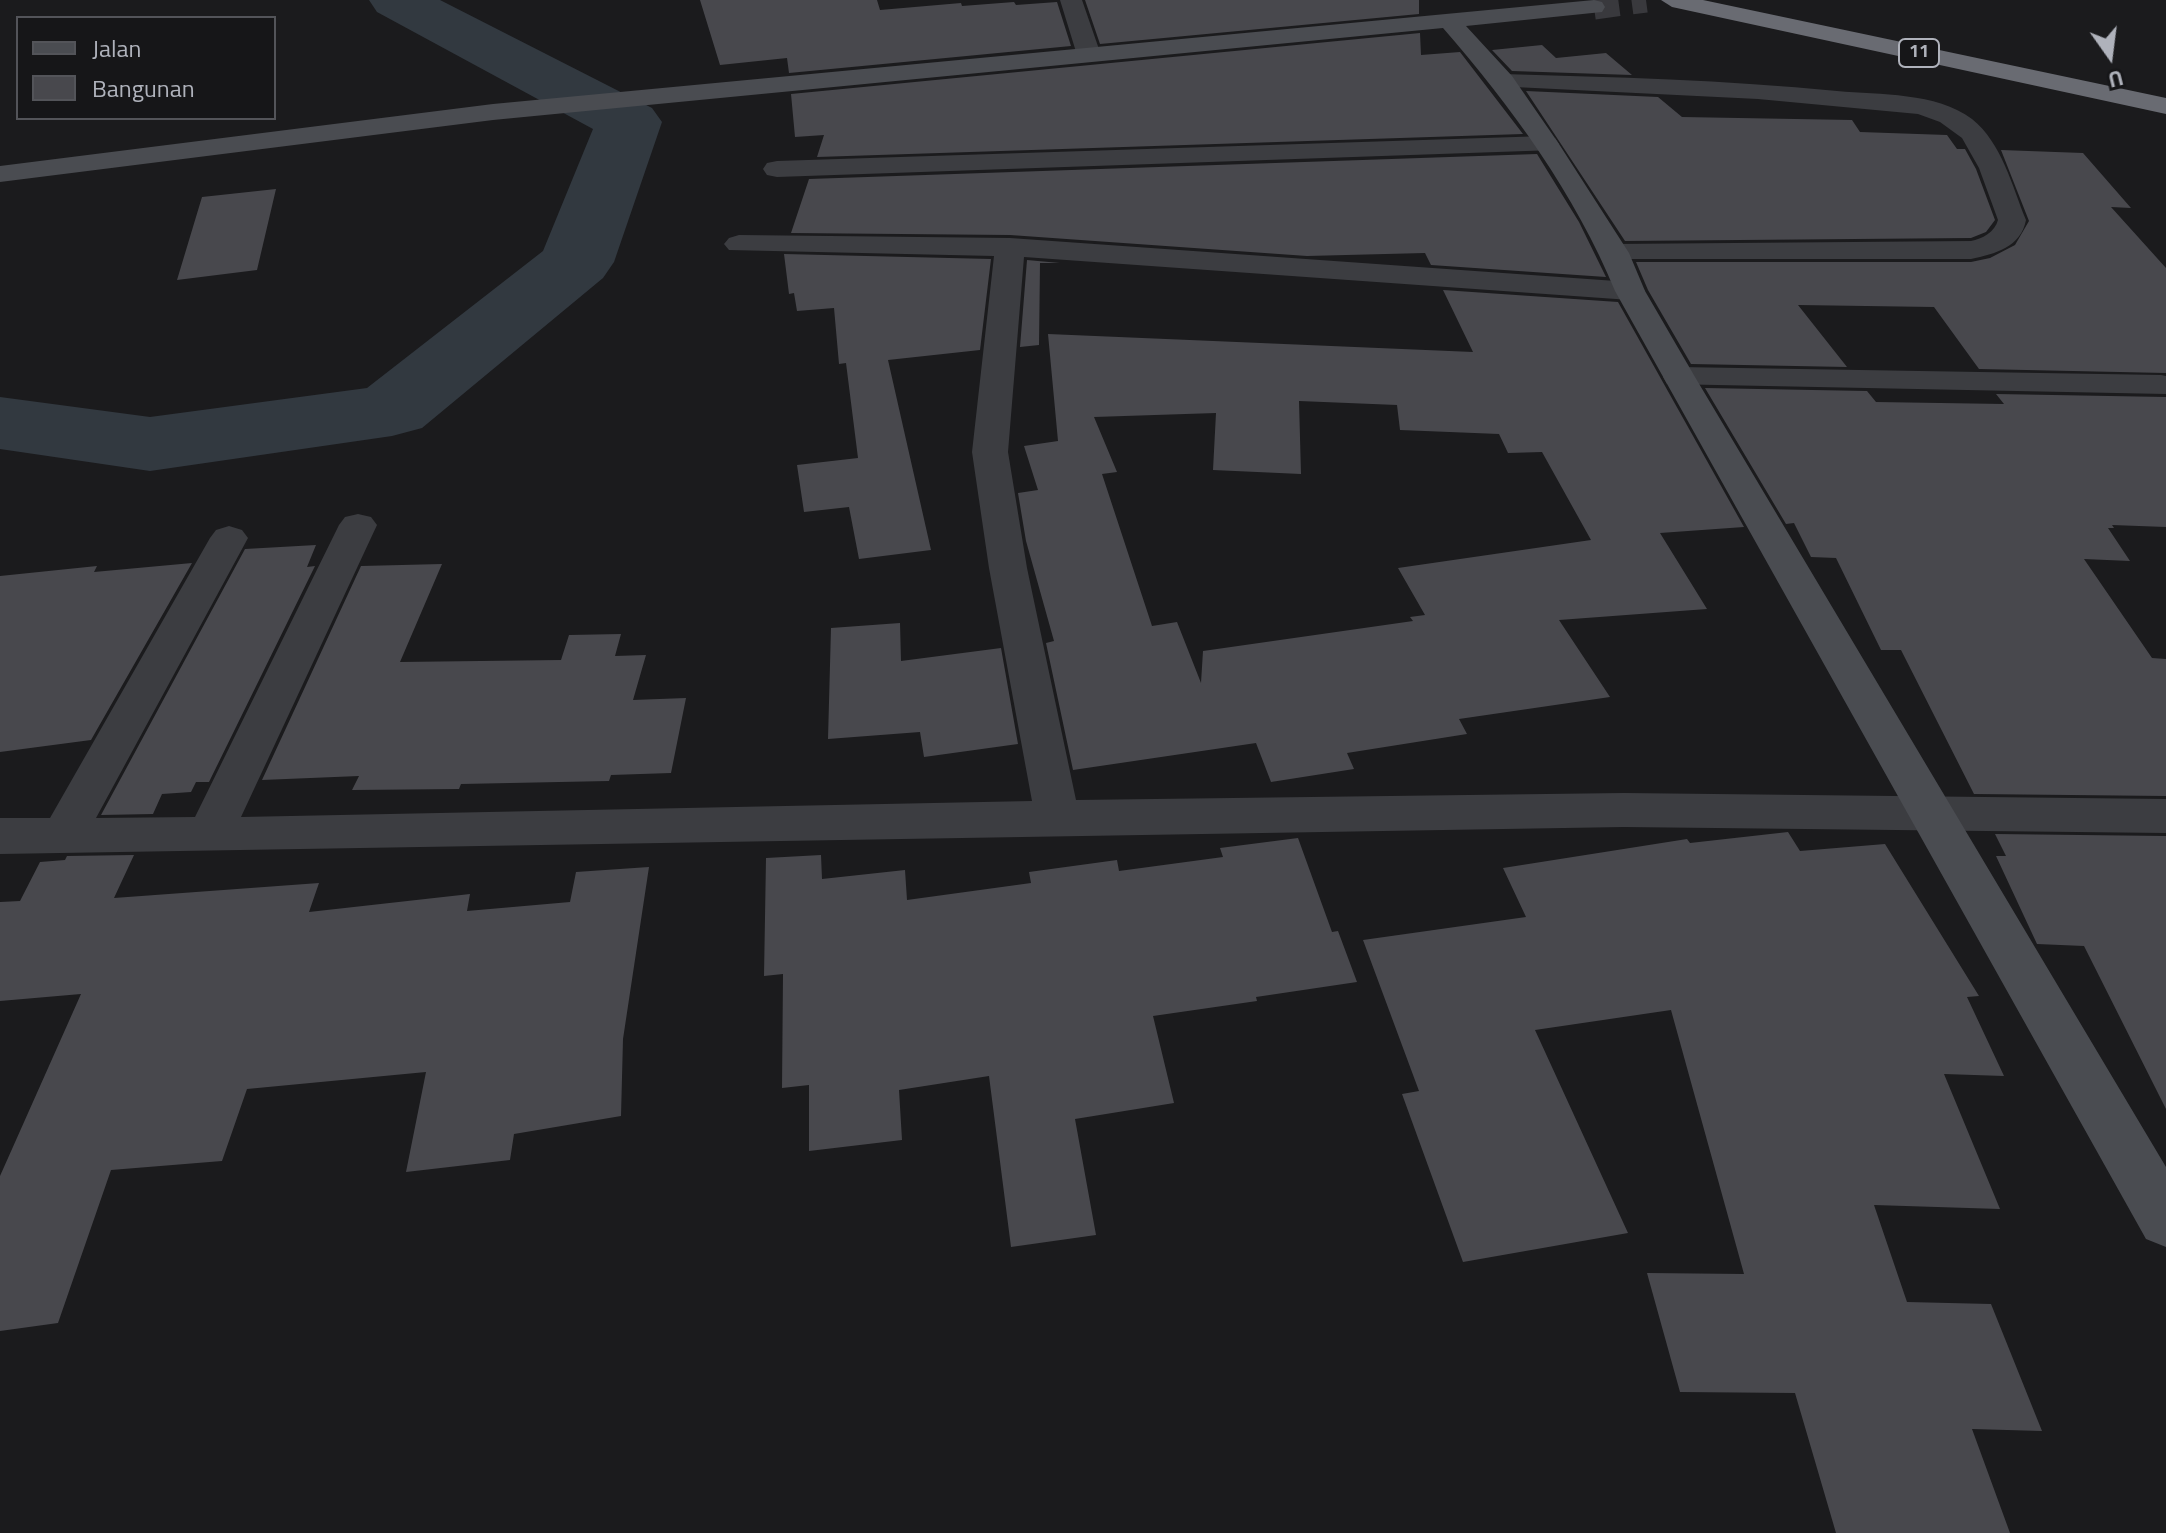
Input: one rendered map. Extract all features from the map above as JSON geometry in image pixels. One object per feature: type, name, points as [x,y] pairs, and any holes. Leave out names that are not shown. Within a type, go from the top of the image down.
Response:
[{"type":"highway","name":"11","points":[[1672,0],[2166,106]]},
{"type":"highway","name":"11","points":[[1757,0],[2166,85]]},
{"type":"street","points":[[1071,0],[1089,55]]},
{"type":"street","points":[[0,174],[493,112],[1594,7]]},
{"type":"street","points":[[1450,22],[1503,81],[1614,253],[1630,291],[1679,377],[2166,1220]]},
{"type":"street","points":[[1503,81],[1770,91],[1877,102],[1941,114],[1960,123],[1976,137],[2012,220],[2010,230],[1998,241],[1971,250],[1614,253]]},
{"type":"street","points":[[777,169],[1020,163],[1231,151],[1546,144]]},
{"type":"street","points":[[739,244],[1010,247],[1630,291]]},
{"type":"street","points":[[1010,247],[990,452],[1008,568],[1057,816]]},
{"type":"street","points":[[1679,377],[2161,385]]},
{"type":"street","points":[[209,835],[358,525]]},
{"type":"street","points":[[63,836],[229,538]]},
{"type":"street","points":[[0,836],[209,835],[1057,816],[1926,809],[2166,816]]},
{"type":"building","points":[[700,0],[877,0],[880,10],[961,3],[962,6],[1057,2],[1071,46],[789,73],[787,58],[720,65]]},
{"type":"building","points":[[1085,0],[1419,0],[1419,14],[1100,44]]},
{"type":"building","points":[[1420,33],[1421,55],[1460,52],[1523,134],[817,157],[824,135],[795,137],[791,94]]},
{"type":"building","points":[[1542,45],[1556,58],[1606,53],[1632,75],[1512,71],[1492,50]]},
{"type":"building","points":[[1526,91],[1658,97],[1682,117],[1852,120],[1860,132],[1947,135],[1957,149],[1965,149],[1995,220],[1986,232],[1971,238],[1625,241]]},
{"type":"building","points":[[2001,150],[2083,153],[2131,208],[2111,207],[2166,268],[2166,373],[1979,369],[1934,307],[1798,305],[1847,367],[1691,364],[1648,290],[1636,262],[1971,262],[1990,258],[2015,245],[2029,221]]},
{"type":"building","points":[[1537,154],[1579,222],[1606,277],[1431,265],[1425,253],[1307,256],[1010,235],[791,233],[809,179]]},
{"type":"building","points":[[276,189],[257,270],[177,280],[202,197]]},
{"type":"building","points":[[784,254],[991,259],[980,350],[888,360],[931,550],[859,559],[849,507],[804,512],[797,465],[858,458],[846,363],[839,364],[834,308],[797,311],[794,293],[789,294]]},
{"type":"building","points":[[1027,260],[1060,263],[1040,263],[1039,345],[1020,347]]},
{"type":"building","points":[[1443,290],[1618,302],[1744,527],[1660,533],[1707,609],[1559,620],[1610,697],[1459,719],[1467,734],[1347,753],[1354,769],[1271,782],[1256,743],[1073,770],[1046,643],[1054,641],[1026,541],[1018,493],[1038,490],[1024,446],[1058,441],[1048,334],[1473,352]],"holes":[[[1299,401],[1397,405],[1400,430],[1499,434],[1508,453],[1542,452],[1591,540],[1398,568],[1425,615],[1410,617],[1413,621],[1203,651],[1201,683],[1177,622],[1152,626],[1102,474],[1117,472],[1094,417],[1216,413],[1213,470],[1301,474]]]},
{"type":"building","points":[[1705,388],[1867,391],[1876,402],[2004,404],[1996,394],[2166,397],[2166,527],[2112,525],[2114,528],[2108,528],[2130,561],[2084,559],[2152,658],[2166,659],[2166,796],[1974,794],[1901,650],[1881,650],[1836,558],[1811,557],[1794,523],[1786,524]]},
{"type":"building","points":[[316,545],[307,567],[315,566],[209,782],[196,782],[191,792],[162,794],[153,814],[101,815],[245,549]]},
{"type":"building","points":[[192,563],[91,740],[0,752],[0,576],[97,566],[94,572]]},
{"type":"building","points":[[442,564],[400,662],[561,660],[569,635],[621,634],[615,656],[646,655],[633,700],[686,698],[671,773],[611,775],[609,781],[461,784],[459,789],[352,790],[359,776],[262,780],[361,566]]},
{"type":"building","points":[[900,623],[901,661],[1001,648],[1018,744],[924,757],[920,732],[828,739],[831,628]]},
{"type":"building","points":[[1788,832],[1800,851],[1885,844],[1979,996],[1967,997],[2004,1076],[1944,1074],[2000,1209],[1874,1205],[1907,1302],[1991,1304],[2042,1431],[1972,1429],[2010,1533],[1836,1533],[1795,1393],[1680,1392],[1647,1273],[1744,1274],[1671,1010],[1535,1030],[1628,1233],[1463,1262],[1402,1094],[1419,1091],[1363,940],[1526,917],[1503,868],[1687,839],[1690,843]]},
{"type":"building","points":[[1995,834],[2166,836],[2166,1109],[2084,946],[2037,944],[1996,856],[2006,856]]},
{"type":"building","points":[[1298,838],[1332,932],[1338,931],[1357,982],[1153,1016],[1174,1103],[1075,1119],[1096,1235],[1011,1247],[989,1076],[899,1090],[902,1140],[809,1151],[809,1085],[782,1088],[783,974],[764,976],[766,858],[821,855],[822,879],[905,870],[907,900],[1031,883],[1029,872],[1117,860],[1119,871],[1223,857],[1220,848]]},
{"type":"building","points":[[134,855],[114,898],[319,883],[309,912],[470,894],[467,911],[570,902],[576,872],[649,867],[623,1039],[621,1116],[514,1134],[510,1160],[406,1172],[426,1072],[247,1089],[222,1161],[111,1170],[58,1323],[0,1331],[0,1176],[81,994],[0,1001],[0,902],[20,901],[40,862],[65,860],[67,856]]},
{"type":"waterway","points":[[0,423],[150,444],[392,410],[576,262],[629,122],[397,0]]},
{"type":"tunnel","points":[[1594,7],[1646,0]]}]
